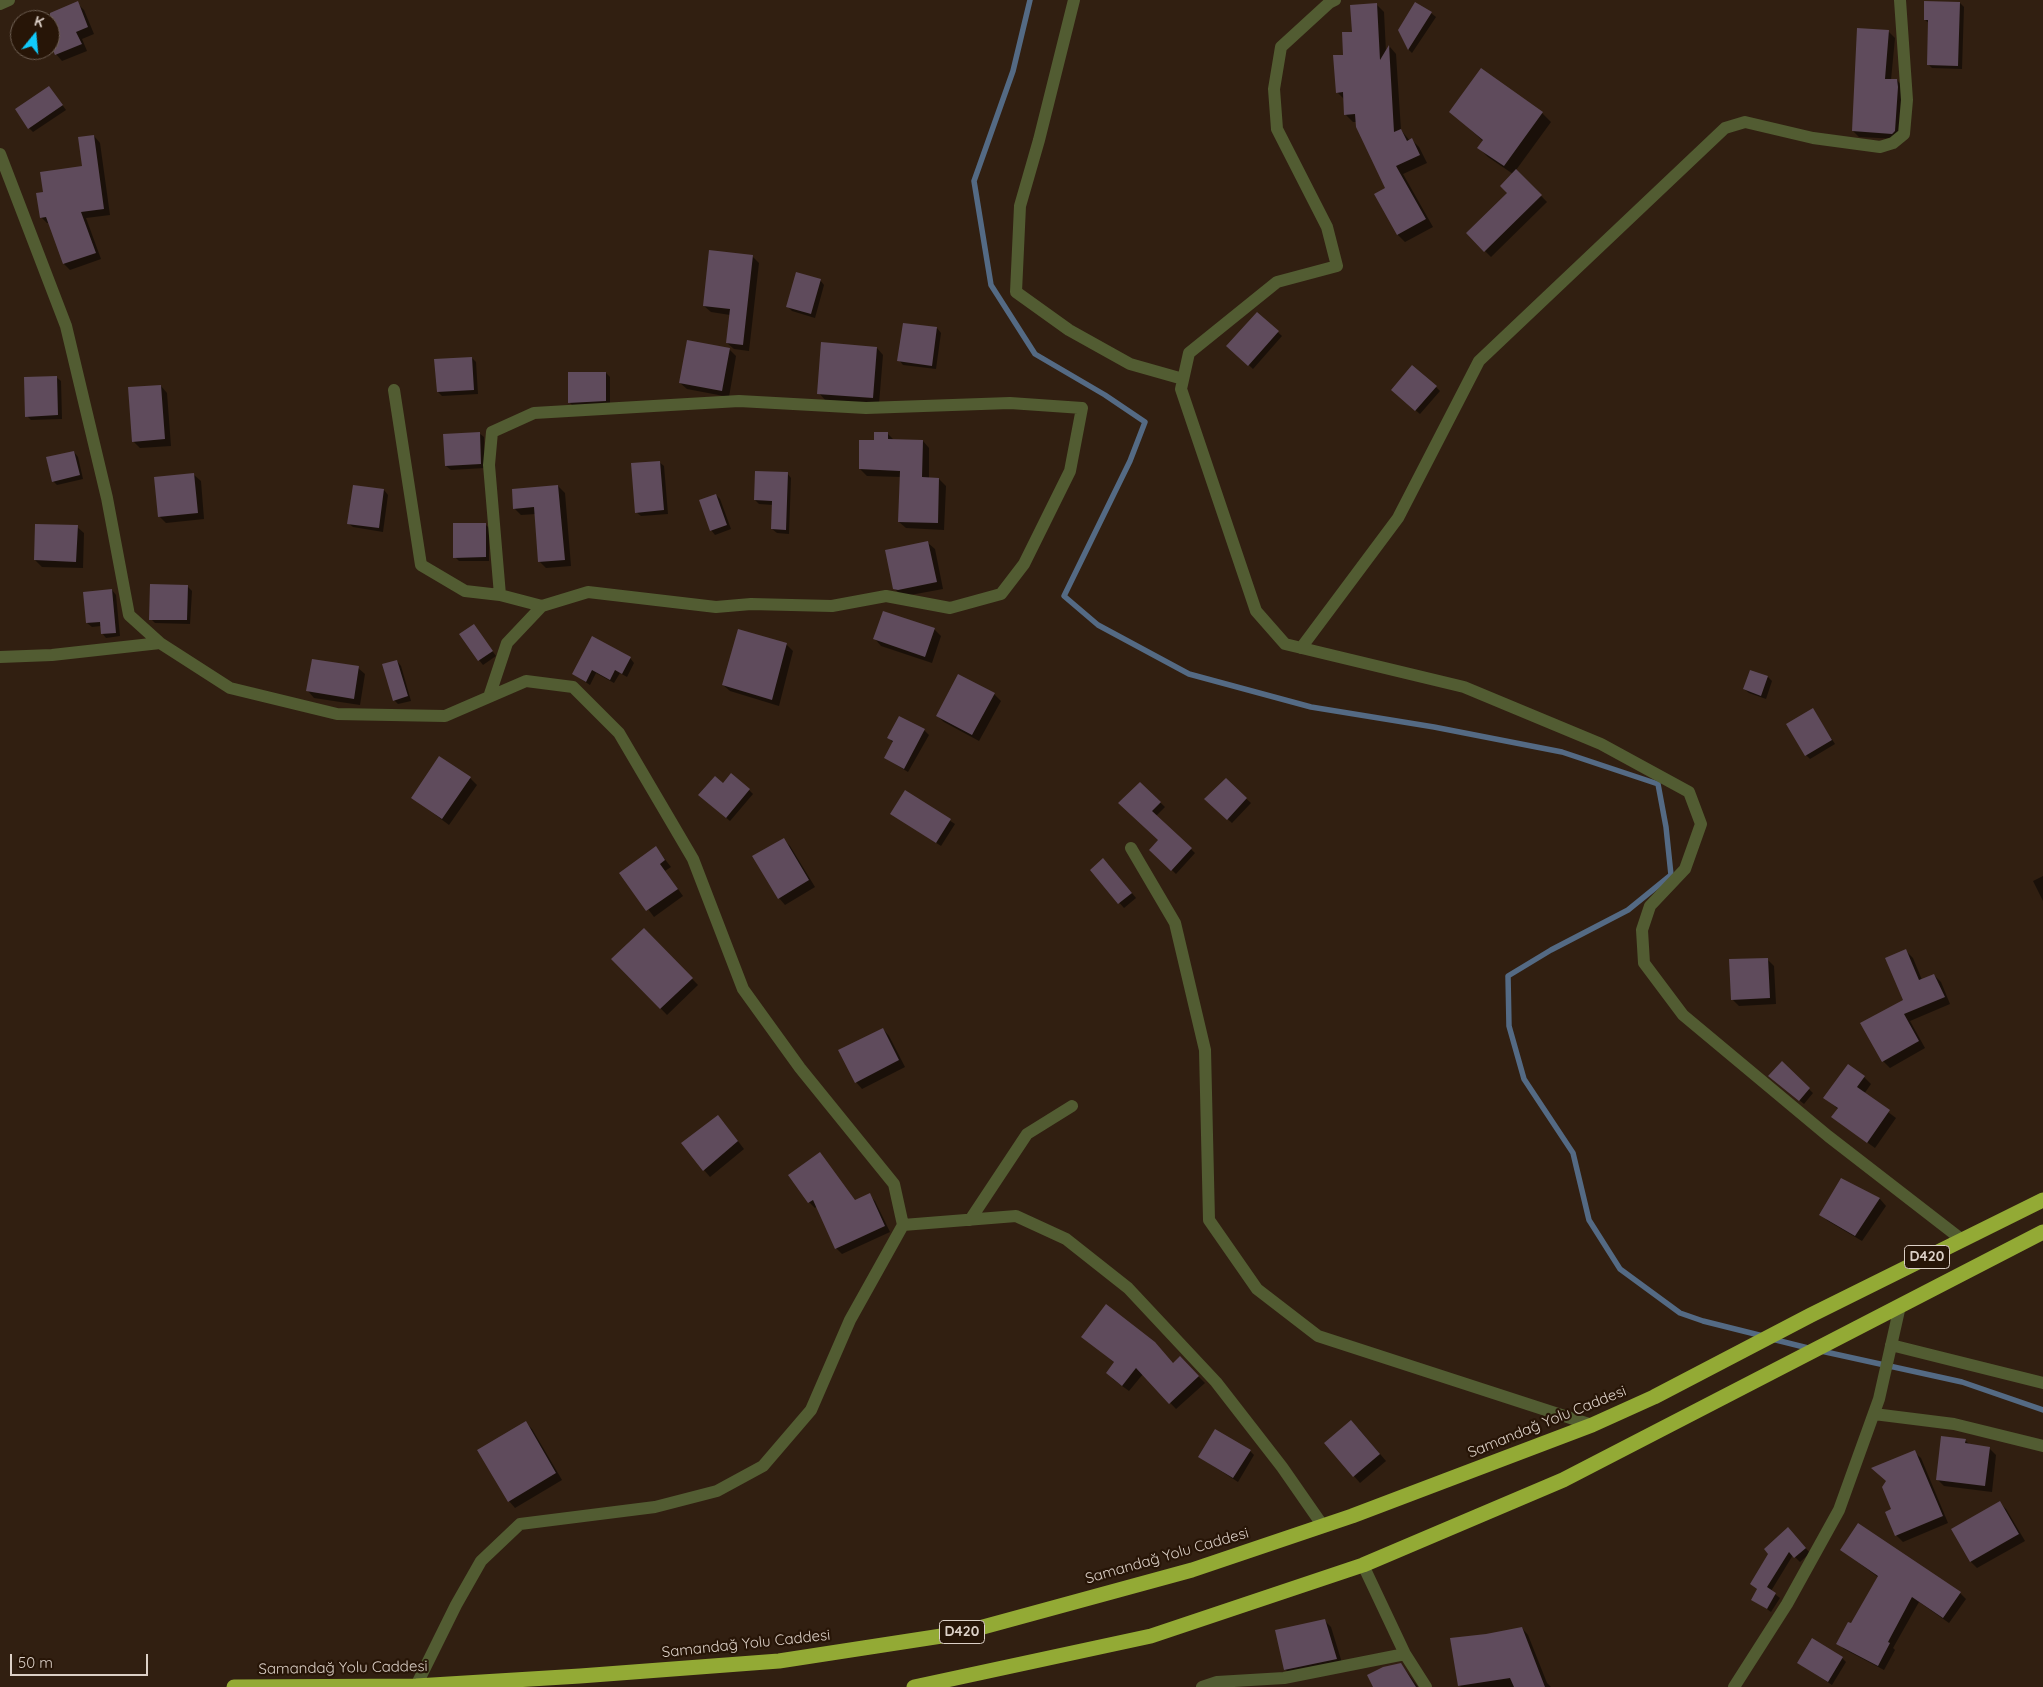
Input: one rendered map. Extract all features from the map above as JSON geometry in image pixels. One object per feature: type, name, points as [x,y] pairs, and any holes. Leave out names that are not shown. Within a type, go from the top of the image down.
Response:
[{"type":"highway","name":"Samandağ Yolu Caddesi","points":[[234,1687],[416,1686],[779,1661],[961,1632],[1192,1570],[1323,1526],[1592,1425],[1654,1397],[1811,1315],[2043,1200]]},
{"type":"highway","name":"D420","points":[[914,1687],[1151,1636],[1363,1565],[1563,1480],[2043,1232]]},
{"type":"street","points":[[0,4],[9,0]]},
{"type":"street","points":[[1074,0],[1039,140],[1020,206],[1016,292],[1069,330],[1130,364],[1184,378]]},
{"type":"street","points":[[1335,0],[1329,3],[1281,47],[1274,89],[1277,129],[1327,227],[1337,266],[1277,282],[1189,352],[1181,389],[1256,611],[1286,644],[1464,687],[1601,744],[1689,792],[1701,824],[1685,869],[1650,906],[1642,930],[1644,963],[1683,1015],[1828,1136],[1961,1240]]},
{"type":"street","points":[[1301,648],[1398,518],[1479,361],[1725,128],[1745,122],[1813,138],[1880,147],[1893,143],[1904,134],[1907,100],[1900,0]]},
{"type":"street","points":[[0,154],[66,326],[107,498],[128,615],[160,643],[230,688],[337,714],[445,716],[526,681],[573,687],[619,733],[693,859],[743,989],[800,1068],[894,1184],[903,1225],[850,1320],[811,1410],[763,1466],[717,1491],[654,1507],[520,1524],[481,1562],[456,1605],[416,1686]]},
{"type":"street","points":[[394,390],[420,565],[465,591],[500,595],[542,606]]},
{"type":"street","points":[[489,697],[507,643],[542,606],[588,592],[716,607],[751,604],[832,606],[886,596],[950,608],[1001,594],[1024,564],[1070,471],[1082,408],[1010,403],[866,408],[739,401],[534,413],[492,432],[489,466],[500,595]]},
{"type":"street","points":[[0,657],[52,655],[160,643]]},
{"type":"street","points":[[1131,848],[1175,922],[1205,1050],[1209,1220],[1257,1289],[1318,1336],[1592,1425]]},
{"type":"street","points":[[970,1220],[1027,1134],[1072,1106]]},
{"type":"street","points":[[903,1225],[1016,1216],[1066,1239],[1128,1288],[1216,1382],[1282,1467],[1323,1526]]},
{"type":"street","points":[[1734,1687],[1786,1604],[1839,1510],[1874,1414],[1900,1306]]},
{"type":"street","points":[[1890,1349],[2043,1383]]},
{"type":"street","points":[[1874,1414],[1954,1424],[2043,1446]]},
{"type":"street","points":[[1363,1565],[1404,1654],[1426,1687]]},
{"type":"street","points":[[1202,1687],[1217,1682],[1284,1678],[1404,1654]]},
{"type":"building","points":[[78,1],[88,27],[76,32],[82,44],[60,53],[60,10],[57,10]]},
{"type":"building","points":[[1924,1],[1960,2],[1958,66],[1927,65],[1928,20],[1924,20]]},
{"type":"building","points":[[1415,2],[1432,12],[1408,50],[1398,30]]},
{"type":"building","points":[[1377,3],[1380,60],[1389,45],[1394,132],[1401,129],[1407,141],[1412,138],[1420,155],[1396,166],[1426,219],[1397,235],[1374,194],[1385,188],[1356,127],[1355,114],[1344,115],[1343,92],[1336,93],[1333,55],[1343,55],[1342,32],[1352,32],[1350,5]]},
{"type":"building","points":[[1857,28],[1889,30],[1885,79],[1897,79],[1898,87],[1895,131],[1892,134],[1852,131]]},
{"type":"building","points":[[1481,68],[1543,112],[1504,166],[1477,148],[1483,140],[1449,112]]},
{"type":"building","points":[[49,86],[63,105],[28,129],[15,109]]},
{"type":"building","points":[[94,135],[104,209],[81,212],[96,253],[63,264],[46,217],[40,218],[36,193],[43,192],[40,172],[82,166],[78,137]]},
{"type":"building","points":[[1516,169],[1542,195],[1484,252],[1466,233],[1507,193],[1500,186]]},
{"type":"building","points":[[709,250],[753,255],[743,345],[726,343],[730,309],[703,306]]},
{"type":"building","points":[[796,272],[821,279],[811,314],[786,307]]},
{"type":"building","points":[[1257,312],[1279,331],[1248,366],[1226,346]]},
{"type":"building","points":[[903,323],[937,327],[932,366],[897,361]]},
{"type":"building","points":[[687,340],[730,348],[722,391],[679,383]]},
{"type":"building","points":[[821,342],[877,347],[873,398],[817,394]]},
{"type":"building","points":[[472,357],[474,390],[437,392],[434,359]]},
{"type":"building","points":[[1412,365],[1437,386],[1415,411],[1391,390]]},
{"type":"building","points":[[568,372],[606,372],[606,401],[568,403]]},
{"type":"building","points":[[57,376],[58,415],[25,417],[24,377]]},
{"type":"building","points":[[161,385],[165,439],[132,442],[128,387]]},
{"type":"building","points":[[480,432],[481,464],[445,466],[443,434]]},
{"type":"building","points":[[874,432],[888,432],[888,439],[923,440],[922,477],[939,478],[938,523],[898,522],[900,471],[859,469],[859,440],[874,440]]},
{"type":"building","points":[[74,451],[80,475],[52,482],[46,457]]},
{"type":"building","points":[[660,461],[664,510],[635,513],[631,463]]},
{"type":"building","points":[[755,471],[788,472],[786,530],[771,529],[772,501],[754,500]]},
{"type":"building","points":[[194,473],[198,513],[158,517],[154,477]]},
{"type":"building","points":[[353,485],[384,489],[379,528],[347,524]]},
{"type":"building","points":[[558,485],[565,560],[538,562],[534,507],[513,509],[512,489]]},
{"type":"building","points":[[716,494],[727,525],[710,531],[699,500]]},
{"type":"building","points":[[453,523],[486,523],[486,557],[453,558]]},
{"type":"building","points":[[35,524],[78,525],[76,562],[34,560]]},
{"type":"building","points":[[928,541],[937,582],[898,590],[893,589],[885,550]]},
{"type":"building","points":[[150,584],[188,585],[187,620],[149,620]]},
{"type":"building","points":[[112,589],[116,633],[101,634],[100,622],[86,623],[83,592]]},
{"type":"building","points":[[883,611],[935,628],[925,657],[873,639]]},
{"type":"building","points":[[474,624],[493,651],[478,661],[459,634]]},
{"type":"building","points":[[738,629],[787,643],[772,700],[722,685]]},
{"type":"building","points":[[592,636],[631,657],[622,674],[615,670],[610,680],[592,670],[586,682],[572,674]]},
{"type":"building","points":[[312,659],[359,666],[354,699],[306,691]]},
{"type":"building","points":[[397,660],[408,696],[393,701],[382,664]]},
{"type":"building","points":[[1750,670],[1768,676],[1761,696],[1743,689]]},
{"type":"building","points":[[958,674],[995,693],[972,735],[936,716]]},
{"type":"building","points":[[1813,708],[1832,740],[1805,756],[1786,724]]},
{"type":"building","points":[[899,716],[925,729],[904,769],[884,758],[893,741],[887,738]]},
{"type":"building","points":[[439,756],[471,777],[442,819],[411,798]]},
{"type":"building","points":[[731,773],[750,789],[726,818],[698,795],[715,776],[723,783]]},
{"type":"building","points":[[1226,778],[1247,798],[1227,820],[1204,799]]},
{"type":"building","points":[[1140,782],[1161,802],[1152,811],[1192,848],[1171,871],[1149,850],[1158,840],[1118,803]]},
{"type":"building","points":[[905,790],[951,819],[936,843],[890,814]]},
{"type":"building","points":[[784,838],[809,880],[778,899],[752,856]]},
{"type":"building","points":[[656,846],[665,860],[660,864],[678,889],[646,911],[619,873]]},
{"type":"building","points":[[1103,858],[1132,893],[1118,904],[1090,870]]},
{"type":"building","points":[[644,928],[693,978],[660,1009],[611,959]]},
{"type":"building","points":[[1906,949],[1919,980],[1934,974],[1945,997],[1904,1014],[1919,1041],[1882,1062],[1860,1023],[1903,1000],[1885,958]]},
{"type":"building","points":[[1768,958],[1770,998],[1731,1000],[1729,959]]},
{"type":"building","points":[[883,1028],[899,1060],[855,1083],[838,1050]]},
{"type":"building","points":[[1782,1061],[1810,1088],[1799,1101],[1768,1076]]},
{"type":"building","points":[[1848,1064],[1865,1076],[1857,1087],[1890,1110],[1867,1143],[1831,1117],[1838,1108],[1823,1098]]},
{"type":"building","points":[[718,1115],[738,1141],[703,1171],[681,1143]]},
{"type":"building","points":[[820,1152],[855,1200],[870,1193],[885,1226],[835,1249],[813,1200],[808,1203],[788,1175]]},
{"type":"building","points":[[1841,1178],[1880,1198],[1855,1236],[1819,1215]]},
{"type":"building","points":[[1106,1304],[1155,1342],[1173,1363],[1180,1356],[1199,1376],[1169,1404],[1136,1368],[1122,1386],[1106,1373],[1114,1362],[1081,1337]]},
{"type":"building","points":[[1351,1420],[1380,1454],[1353,1477],[1324,1443]]},
{"type":"building","points":[[526,1421],[556,1473],[508,1502],[477,1450]]},
{"type":"building","points":[[1215,1429],[1251,1450],[1233,1478],[1198,1457]]},
{"type":"building","points":[[1941,1436],[1966,1439],[1965,1443],[1990,1447],[1985,1486],[1936,1480]]},
{"type":"building","points":[[1915,1450],[1943,1516],[1895,1536],[1885,1512],[1891,1509],[1882,1487],[1886,1481],[1871,1468]]},
{"type":"building","points":[[2000,1501],[2019,1534],[1970,1562],[1951,1529]]},
{"type":"building","points":[[1858,1523],[1961,1592],[1943,1618],[1912,1597],[1888,1642],[1890,1643],[1878,1666],[1836,1644],[1848,1622],[1851,1623],[1878,1576],[1840,1550]]},
{"type":"building","points":[[1788,1527],[1806,1548],[1794,1558],[1789,1552],[1767,1587],[1776,1593],[1767,1609],[1751,1600],[1757,1589],[1750,1584],[1768,1554],[1764,1549]]},
{"type":"building","points":[[1325,1619],[1337,1659],[1284,1670],[1275,1630]]},
{"type":"building","points":[[1522,1627],[1545,1687],[1514,1687],[1510,1678],[1458,1686],[1450,1638]]},
{"type":"building","points":[[1812,1638],[1843,1657],[1828,1682],[1797,1663]]},
{"type":"building","points":[[1401,1663],[1416,1687],[1373,1687],[1367,1675],[1383,1667]]},
{"type":"waterway","points":[[1030,0],[1013,71],[974,181],[991,285],[1035,354],[1105,395],[1145,422],[1130,461],[1064,596],[1098,625],[1189,674],[1311,707],[1434,727],[1562,752],[1658,784],[1666,827],[1671,875],[1628,910],[1551,950],[1508,976],[1509,1026],[1524,1079],[1573,1153],[1589,1220],[1620,1269],[1680,1313],[1703,1321],[1763,1336]]},
{"type":"waterway","points":[[1772,1339],[1812,1349]]},
{"type":"waterway","points":[[1821,1351],[1962,1382],[2043,1410]]}]
